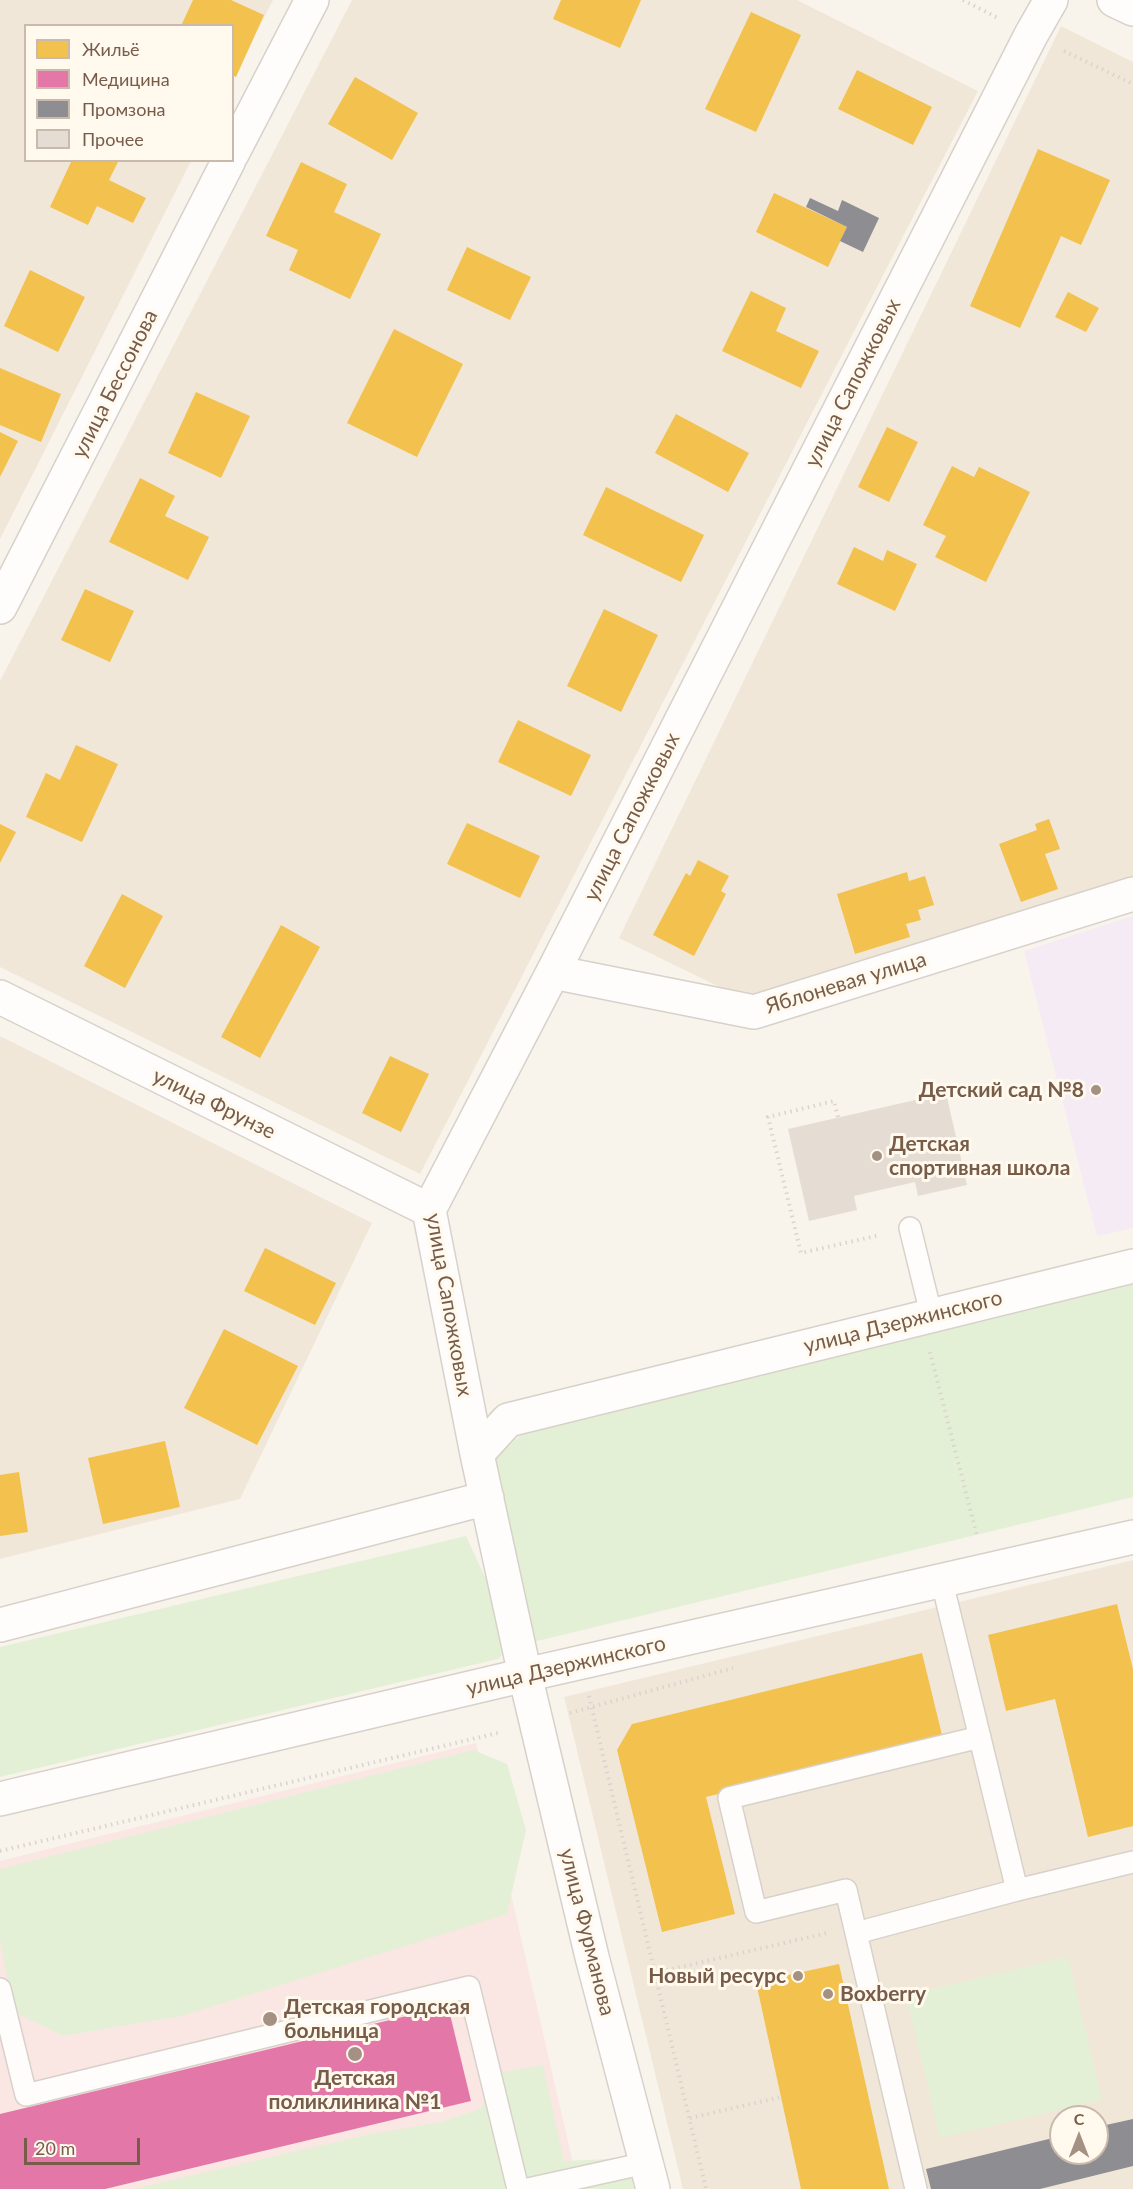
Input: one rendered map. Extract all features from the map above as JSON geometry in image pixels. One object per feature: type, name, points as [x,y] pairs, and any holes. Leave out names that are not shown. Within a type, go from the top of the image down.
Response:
[{"type":"street","points":[[234,150],[312,0]]},
{"type":"street","name":"улица Сапожковых","points":[[525,1675],[477,1454],[429,1210],[1051,0]]},
{"type":"street","points":[[1114,0],[1133,9]]},
{"type":"street","name":"улица Бессонова","points":[[0,607],[228,162]]},
{"type":"street","name":"Яблоневая улица","points":[[553,972],[754,1012],[1133,894]]},
{"type":"street","name":"улица Фрунзе","points":[[0,998],[429,1210]]},
{"type":"street","name":"улица Дзержинского","points":[[477,1454],[508,1420],[1133,1266]]},
{"type":"street","points":[[0,1624],[487,1498]]},
{"type":"street","name":"улица Дзержинского","points":[[0,1799],[525,1675],[1133,1537]]},
{"type":"street","name":"улица Фурманова","points":[[525,1675],[592,1957],[650,2176]]},
{"type":"lane","points":[[910,1228],[926,1316]]},
{"type":"lane","points":[[942,1582],[1017,1890]]},
{"type":"lane","points":[[916,2189],[846,1890],[756,1912],[729,1798],[980,1737]]},
{"type":"lane","points":[[855,1930],[1133,1862]]},
{"type":"lane","points":[[0,1989],[26,2095],[469,1988],[519,2189]]},
{"type":"lane","points":[[528,2189],[650,2176]]},
{"type":"path","points":[[838,1117],[834,1101],[768,1117],[801,1253],[910,1228]]},
{"type":"path","points":[[926,1316],[986,1571]]},
{"type":"path","points":[[582,1662],[706,2189]]},
{"type":"path","points":[[0,1851],[537,1724],[592,1706]]},
{"type":"path","points":[[655,1973],[855,1930]]},
{"type":"path","points":[[690,2118],[781,2097]]},
{"type":"shaded area","points":[[0,0],[273,0],[234,77],[234,24],[24,24],[24,162],[190,162],[0,539]]},
{"type":"shaded area","points":[[352,0],[797,0],[978,91],[420,1174],[0,967],[0,681]]},
{"type":"shaded area","points":[[1061,26],[1133,62],[1133,885],[750,1002],[619,938]]},
{"type":"shaded area","name":"Детский сад №8","points":[[1133,916],[1133,1228],[1097,1236],[1024,951]]},
{"type":"shaded area","points":[[0,1036],[372,1223],[240,1499],[0,1559]]},
{"type":"shaded area","points":[[1133,1560],[1133,2189],[683,2189],[564,1697]]},
{"type":"shaded area","name":"Детская городская больница","points":[[476,1743],[579,2189],[0,2189],[0,1861]]},
{"type":"green space","points":[[1133,1284],[1133,1497],[533,1642],[495,1459],[528,1428]]},
{"type":"green space","points":[[466,1536],[503,1616],[510,1647],[498,1659],[0,1777],[0,1647]]},
{"type":"green space","points":[[473,1750],[507,1764],[526,1830],[507,1914],[182,2016],[63,2036],[14,2012],[0,1941],[0,1869]]},
{"type":"green space","points":[[1068,1957],[1102,2100],[1081,2105],[1049,2105],[1049,2112],[940,2138],[906,1995]]},
{"type":"green space","points":[[543,2065],[564,2161],[627,2158],[634,2189],[133,2189],[366,2135],[441,2122],[482,2108],[491,2074]]},
{"type":"building: Жильё","points":[[193,0],[231,0],[264,15],[236,77],[234,76],[234,24],[182,24]]},
{"type":"building: Жильё","points":[[561,0],[641,0],[620,48],[553,19]]},
{"type":"building: Жильё","points":[[751,12],[801,35],[756,132],[705,109]]},
{"type":"building: Жильё","points":[[857,70],[932,107],[913,145],[838,109]]},
{"type":"building: Жильё","points":[[355,77],[418,113],[392,160],[328,124]]},
{"type":"building: Жильё","points":[[1038,149],[1110,180],[1081,245],[1061,236],[1020,328],[970,306]]},
{"type":"building: Жильё","points":[[71,162],[118,162],[109,180],[146,198],[133,223],[97,206],[88,225],[50,207]]},
{"type":"building: Жильё","points":[[301,162],[347,184],[334,212],[381,234],[350,299],[289,270],[298,250],[266,236]]},
{"type":"building: Жильё","points":[[774,193],[847,227],[828,267],[756,232]]},
{"type":"building: Жильё","points":[[467,247],[531,277],[510,320],[447,290]]},
{"type":"building: Жильё","points":[[30,270],[85,297],[58,352],[4,326]]},
{"type":"building: Жильё","points":[[751,291],[786,308],[776,331],[819,351],[801,388],[722,351]]},
{"type":"building: Жильё","points":[[1068,292],[1099,308],[1086,332],[1055,317]]},
{"type":"building: Жильё","points":[[394,329],[463,364],[417,457],[347,423]]},
{"type":"building: Жильё","points":[[0,368],[61,394],[41,442],[0,425]]},
{"type":"building: Жильё","points":[[196,392],[250,416],[221,478],[168,453]]},
{"type":"building: Жильё","points":[[676,414],[749,453],[728,492],[655,453]]},
{"type":"building: Жильё","points":[[887,427],[918,442],[889,502],[858,487]]},
{"type":"building: Жильё","points":[[0,432],[18,441],[0,477]]},
{"type":"building: Жильё","points":[[952,466],[974,477],[979,467],[1030,492],[986,582],[935,557],[946,536],[923,525]]},
{"type":"building: Жильё","points":[[140,478],[175,496],[165,516],[209,537],[188,580],[109,542]]},
{"type":"building: Жильё","points":[[606,487],[704,535],[681,582],[583,535]]},
{"type":"building: Жильё","points":[[854,547],[883,561],[887,550],[917,564],[895,611],[837,584]]},
{"type":"building: Жильё","points":[[85,589],[134,611],[110,662],[61,640]]},
{"type":"building: Жильё","points":[[604,609],[658,635],[621,712],[567,686]]},
{"type":"building: Жильё","points":[[518,720],[591,755],[571,796],[498,762]]},
{"type":"building: Жильё","points":[[76,745],[118,764],[82,842],[26,817],[46,773],[60,780]]},
{"type":"building: Жильё","points":[[1049,819],[1060,849],[1045,854],[1058,889],[1021,902],[999,844],[1037,830],[1035,824]]},
{"type":"building: Жильё","points":[[467,823],[540,856],[520,898],[447,864]]},
{"type":"building: Жильё","points":[[0,824],[16,832],[0,863]]},
{"type":"building: Жильё","points":[[698,860],[729,876],[721,891],[726,894],[694,956],[653,935],[686,873],[690,876]]},
{"type":"building: Жильё","points":[[907,872],[909,881],[925,876],[934,905],[918,910],[921,920],[906,924],[910,937],[855,954],[837,894]]},
{"type":"building: Жильё","points":[[122,894],[163,916],[125,988],[84,966]]},
{"type":"building: Жильё","points":[[281,925],[320,947],[260,1058],[221,1037]]},
{"type":"building: Жильё","points":[[390,1056],[429,1074],[401,1132],[362,1113]]},
{"type":"building: Жильё","points":[[265,1248],[336,1283],[315,1325],[244,1291]]},
{"type":"building: Жильё","points":[[224,1329],[298,1366],[257,1445],[184,1408]]},
{"type":"building: Жильё","points":[[165,1441],[180,1507],[103,1524],[88,1458]]},
{"type":"building: Жильё","points":[[19,1472],[28,1532],[0,1536],[0,1475]]},
{"type":"building: Жильё","points":[[1117,1604],[1133,1669],[1133,1826],[1088,1837],[1055,1699],[1006,1711],[988,1635]]},
{"type":"building: Жильё","points":[[922,1653],[943,1739],[706,1797],[735,1914],[662,1932],[617,1750],[632,1724]]},
{"type":"building: Жильё","points":[[839,1964],[889,2189],[801,2189],[756,1982]]},
{"type":"building: Медицина","name":"Детская поликлиника №1","points":[[448,2006],[471,2101],[105,2189],[0,2189],[0,2114]]},
{"type":"building: Промзона","points":[[810,198],[838,211],[842,200],[879,218],[863,252],[840,241],[847,227],[806,207]]},
{"type":"building: Промзона","points":[[1133,2119],[1133,2166],[1040,2189],[931,2189],[926,2169],[1049,2139],[1049,2165],[1109,2165],[1109,2124]]},
{"type":"building: Прочее","name":"Детская спортивная школа","points":[[946,1093],[967,1185],[918,1196],[915,1182],[854,1196],[857,1210],[809,1221],[788,1129]]},
{"type":"place","name":"Детский сад №8","points":[[1096,1090]]},
{"type":"place","name":"Детская спортивная школа","points":[[877,1156]]},
{"type":"place","name":"Новый ресурс","points":[[798,1976]]},
{"type":"place","name":"Boxberry","points":[[828,1994]]},
{"type":"place","name":"Детская городская больница","points":[[270,2019]]},
{"type":"place","name":"Детская поликлиника №1","points":[[355,2054]]}]
